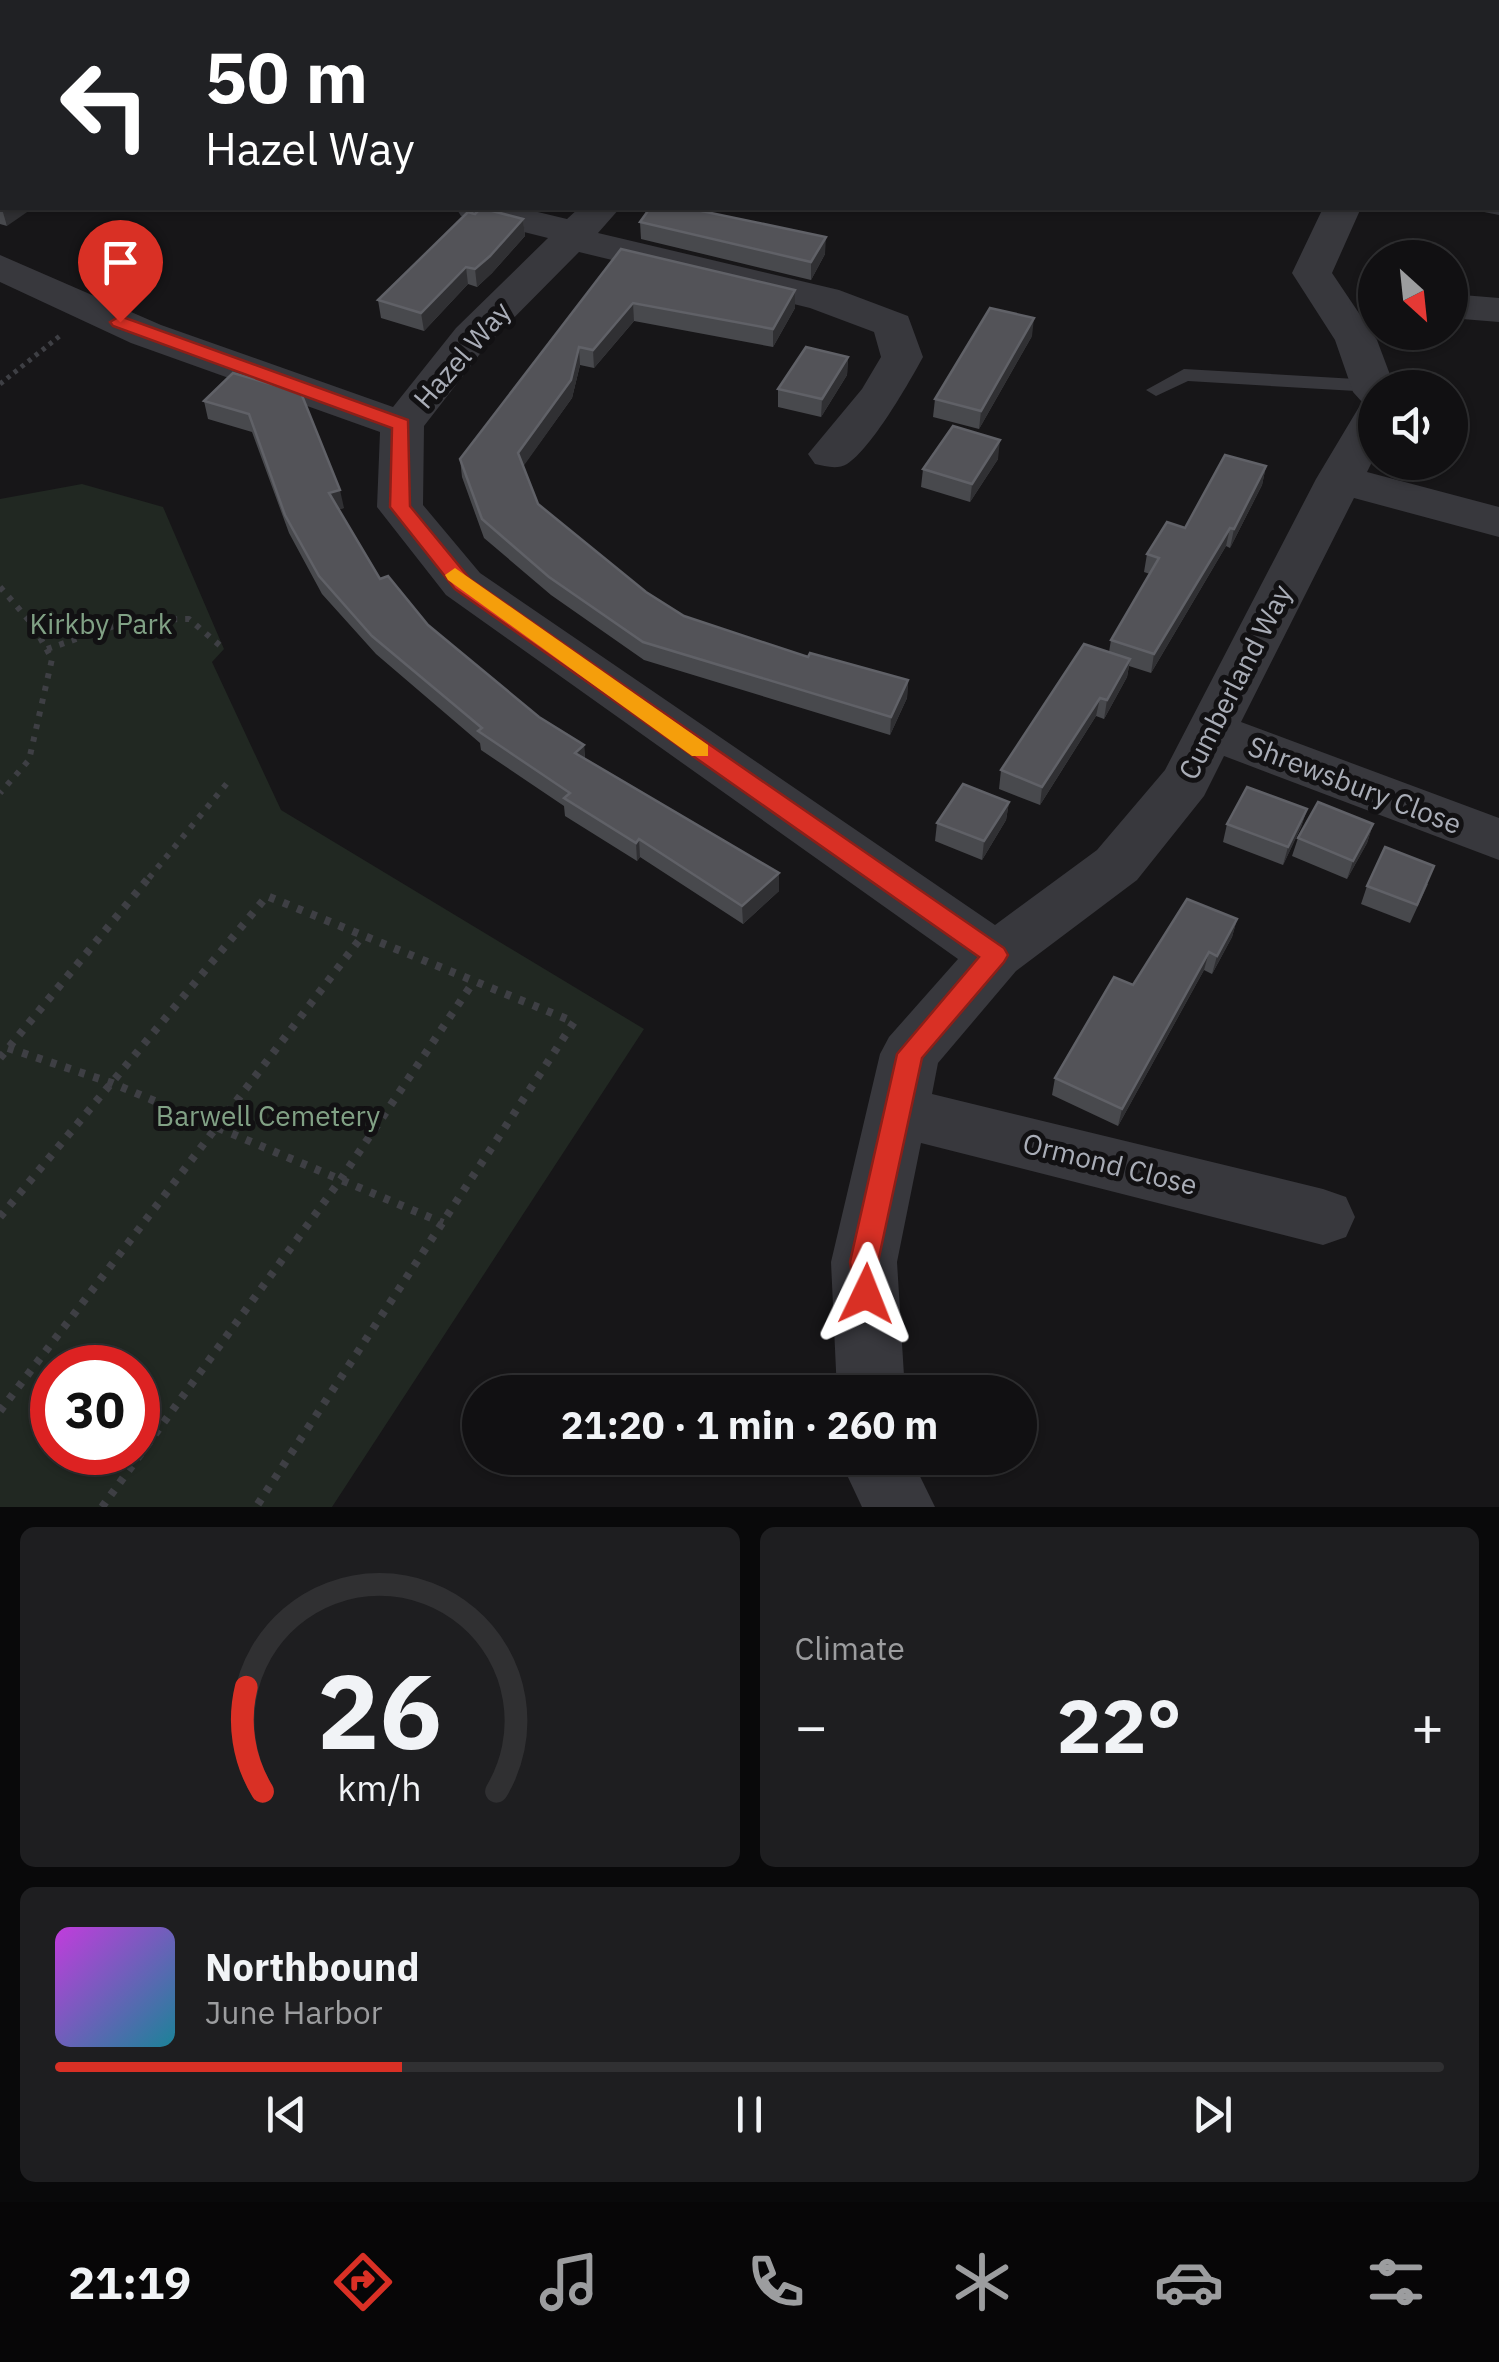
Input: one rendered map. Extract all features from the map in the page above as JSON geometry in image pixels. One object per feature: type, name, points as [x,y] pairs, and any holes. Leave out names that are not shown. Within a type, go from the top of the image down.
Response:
[{"type":"street","points":[[486,210],[583,226],[824,298],[893,325],[902,357],[881,394],[830,454]]},
{"type":"street","points":[[1341,210],[1312,273],[1354,306],[1356,340],[1365,370]]},
{"type":"street","name":"Hazel Way","points":[[583,226],[471,337],[402,424],[400,507],[463,584],[996,955]]},
{"type":"street","points":[[0,267],[146,334],[402,424]]},
{"type":"street","points":[[1468,307],[1499,310]]},
{"type":"street","name":"Cumberland Way","points":[[870,1375],[864,1262],[910,1054],[996,955],[1117,865],[1185,782],[1340,479],[1358,436]]},
{"type":"street","points":[[1340,479],[1499,522]]},
{"type":"street","name":"Shrewsbury Close","points":[[1211,731],[1499,840]]},
{"type":"street","name":"Ormond Close","points":[[897,1111],[1323,1217]]},
{"type":"street","points":[[883,1475],[899,1507]]},
{"type":"lane","points":[[1156,390],[1184,374],[1358,395]]},
{"type":"path","points":[[0,384],[94,310]]},
{"type":"path","points":[[0,587],[33,625],[52,659],[29,760],[0,794]]},
{"type":"path","points":[[46,649],[132,620],[190,618],[224,649]]},
{"type":"path","points":[[0,1058],[228,782]]},
{"type":"path","points":[[0,1217],[267,896],[574,1022],[256,1507]]},
{"type":"path","points":[[0,1411],[363,935]]},
{"type":"path","points":[[102,1507],[341,1179],[474,981]]},
{"type":"path","points":[[8,1048],[112,1083],[443,1223]]},
{"type":"green space","name":"Barwell Cemetery","points":[[82,484],[163,507],[224,649],[212,662],[281,810],[644,1029],[332,1507],[0,1507],[0,499]]},
{"type":"building","points":[[489,210],[523,219],[490,256],[475,269],[466,267],[421,313],[378,300],[468,212]]},
{"type":"building","points":[[649,210],[697,210],[826,237],[811,262],[640,222]]},
{"type":"building","points":[[621,249],[795,290],[773,329],[633,303],[593,350],[579,347],[571,380],[518,453],[538,504],[646,592],[684,616],[808,657],[810,653],[908,680],[891,717],[643,642],[549,577],[482,519],[460,459]]},
{"type":"building","points":[[990,308],[1034,318],[981,411],[935,399]]},
{"type":"building","points":[[806,347],[848,357],[822,399],[778,389]]},
{"type":"building","points":[[233,373],[301,393],[340,490],[329,493],[380,579],[388,576],[428,625],[539,717],[584,745],[575,753],[779,873],[742,906],[639,839],[636,843],[564,798],[570,793],[478,731],[482,728],[372,636],[319,576],[285,515],[249,414],[204,401]]},
{"type":"building","points":[[953,426],[1000,440],[972,484],[923,469]]},
{"type":"building","points":[[1225,455],[1266,466],[1234,529],[1230,528],[1154,654],[1111,640],[1159,558],[1147,554],[1167,522],[1185,528]]},
{"type":"building","points":[[1084,644],[1130,659],[1107,700],[1100,698],[1042,787],[1001,770]]},
{"type":"building","points":[[963,784],[1009,802],[984,841],[937,823]]},
{"type":"building","points":[[1247,787],[1307,809],[1288,847],[1227,824]]},
{"type":"building","points":[[1318,802],[1373,824],[1353,861],[1298,838]]},
{"type":"building","points":[[1385,847],[1434,866],[1417,905],[1367,886]]},
{"type":"building","points":[[1187,899],[1237,919],[1217,956],[1209,952],[1122,1109],[1055,1078],[1114,977],[1133,985]]},
{"type":"slow traffic","points":[[455,575],[700,751]]},
{"type":"route","points":[[120,322],[402,424],[400,507],[463,584],[996,955],[910,1054],[864,1262],[866,1294]]},
{"type":"park label","name":"Kirkby Park","points":[[101,624]]}]
